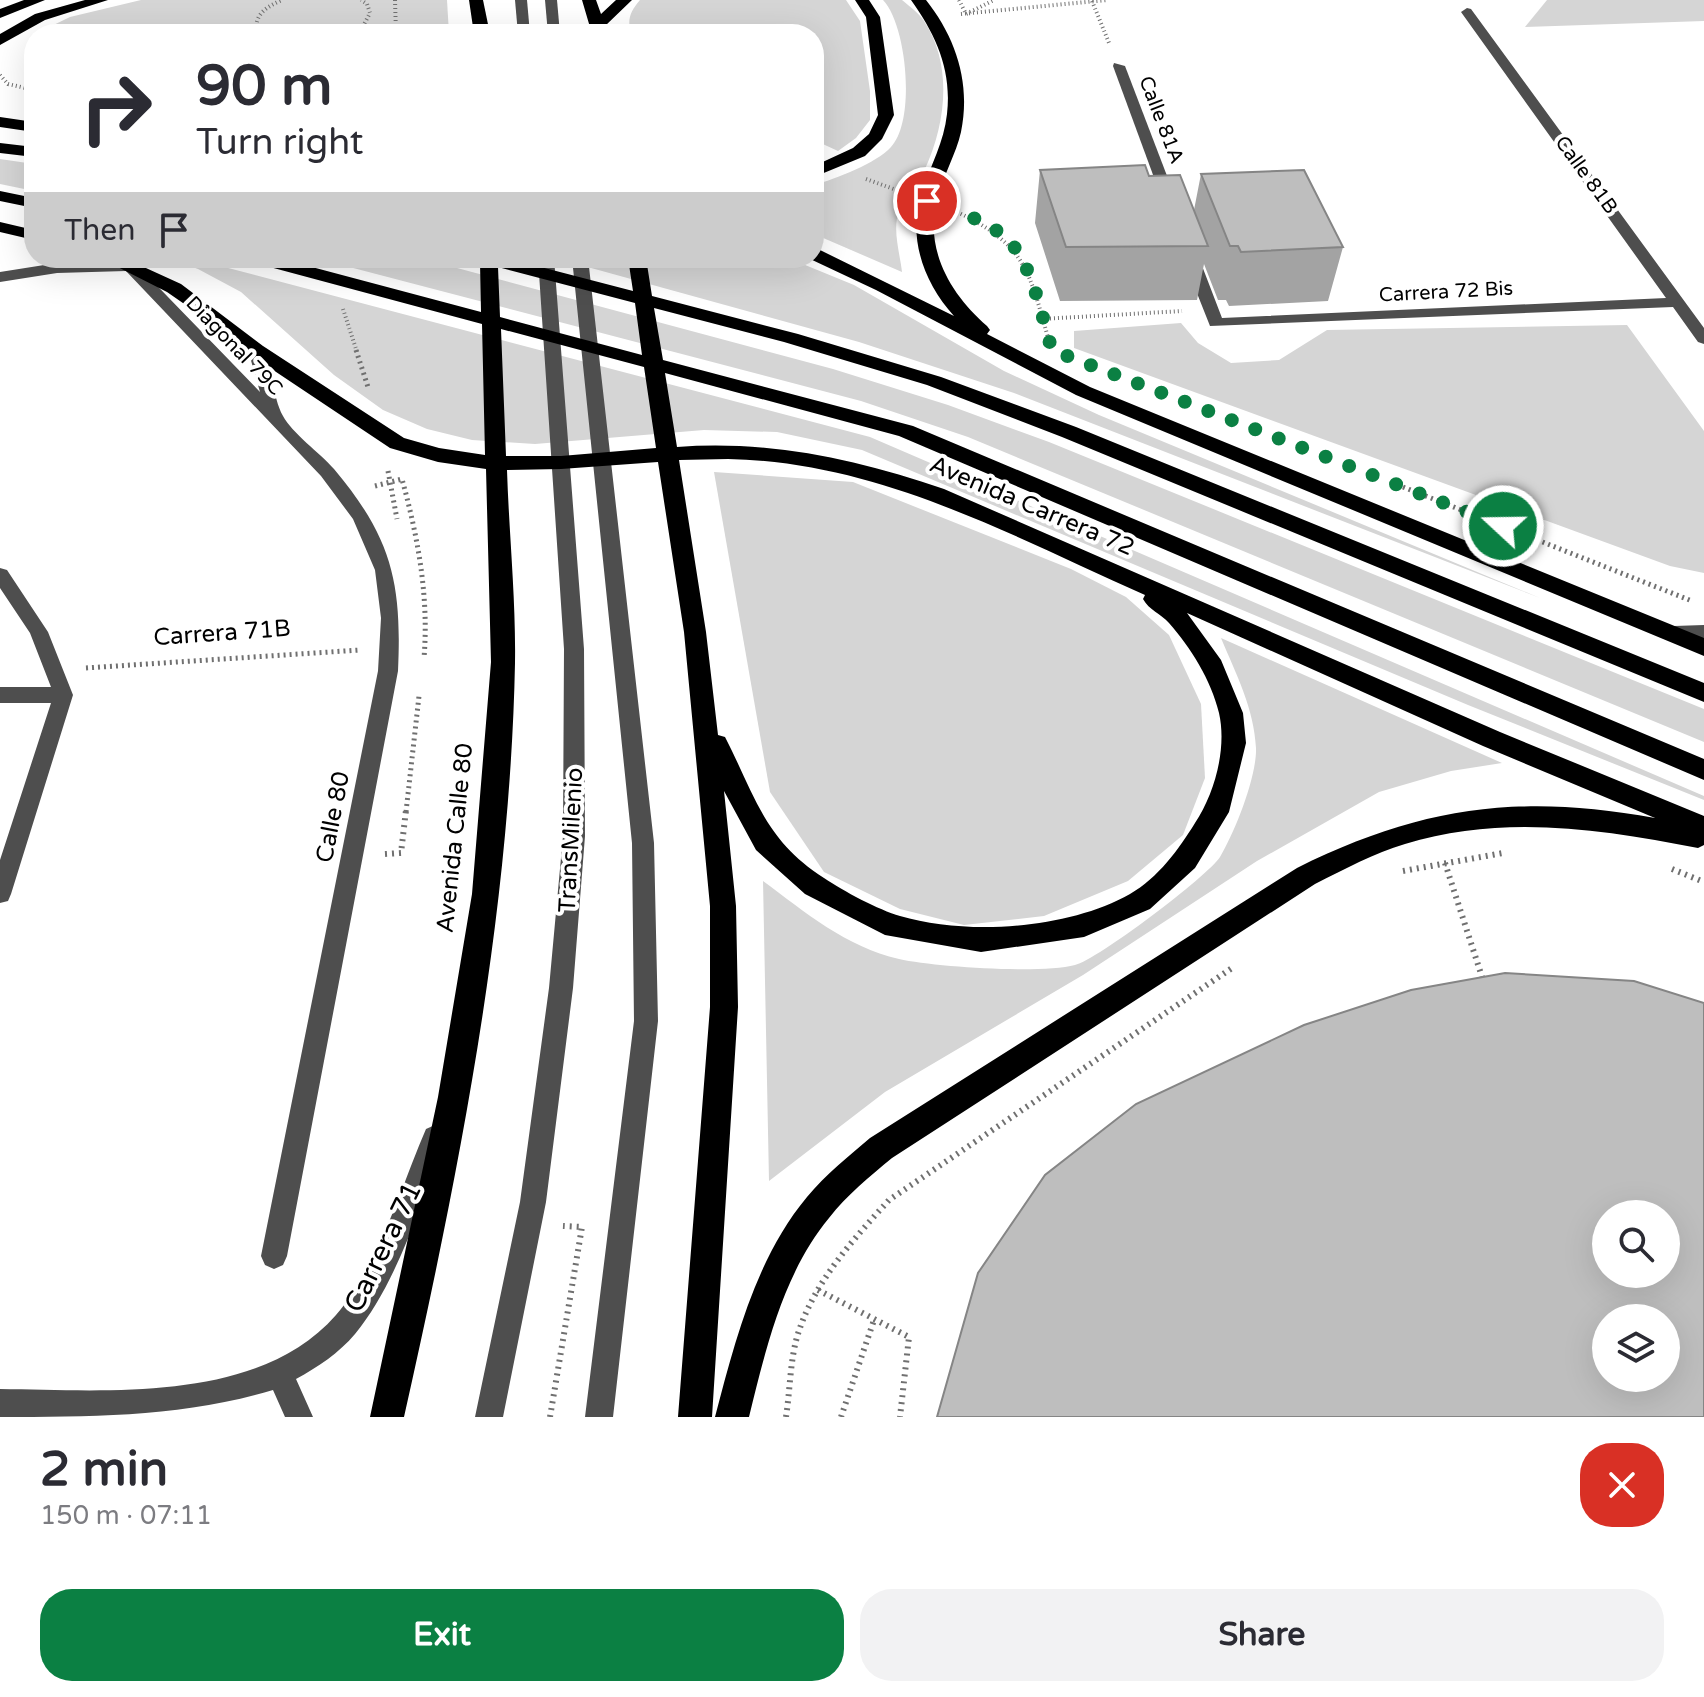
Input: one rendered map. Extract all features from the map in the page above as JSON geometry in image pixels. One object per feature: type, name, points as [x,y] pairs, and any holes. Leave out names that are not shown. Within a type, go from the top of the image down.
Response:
[{"type":"highway","points":[[0,14],[38,0]]},
{"type":"highway","points":[[28,24],[40,17],[101,0]]},
{"type":"highway","points":[[476,0],[480,24]]},
{"type":"highway","points":[[589,0],[597,24]]},
{"type":"highway","points":[[603,24],[625,0]]},
{"type":"highway","points":[[824,169],[868,144],[876,136],[886,115],[873,17],[862,0]]},
{"type":"highway","points":[[918,0],[933,17],[943,39],[954,66],[957,92],[952,135],[927,201],[924,222],[935,277],[945,294],[975,326],[1023,363]]},
{"type":"highway","points":[[0,40],[24,26]]},
{"type":"highway","points":[[0,148],[24,151]]},
{"type":"highway","points":[[0,196],[24,201]]},
{"type":"highway","points":[[0,227],[24,233]]},
{"type":"highway","points":[[824,259],[900,294],[1023,363],[1153,421],[1704,647]]},
{"type":"highway","name":"Avenida Carrera 72","points":[[134,268],[187,297],[256,350],[397,443],[421,452],[497,465],[728,452],[826,462],[914,485],[976,508],[1125,577],[1704,827]]},
{"type":"highway","name":"Avenida Carrera 72","points":[[295,268],[906,431],[1704,770]]},
{"type":"highway","name":"Avenida Calle 80","points":[[387,1417],[453,1097],[485,894],[503,662],[487,268]]},
{"type":"highway","points":[[525,268],[791,338],[947,386],[1069,432],[1704,693]]},
{"type":"highway","points":[[639,268],[695,632],[723,906],[724,1007],[695,1417]]},
{"type":"highway","points":[[705,716],[732,783],[765,843],[814,886],[895,927],[981,940],[1074,929],[1141,901],[1186,860],[1216,812],[1232,755],[1231,713],[1213,666],[1198,641],[1176,616],[1125,577]]},
{"type":"highway","points":[[732,1417],[752,1337],[779,1271],[795,1239],[837,1186],[881,1148],[1344,855],[1400,833],[1446,821],[1494,816],[1570,816],[1627,822],[1704,838]]},
{"type":"street","points":[[521,0],[523,24]]},
{"type":"street","points":[[551,0],[553,24]]},
{"type":"street","name":"Calle 81B","points":[[1467,12],[1704,339]]},
{"type":"street","name":"Calle 81A","points":[[1119,66],[1213,316]]},
{"type":"street","points":[[0,277],[57,268]]},
{"type":"street","name":"Diagonal 79C","points":[[132,268],[276,418]]},
{"type":"street","name":"TransMilenio","points":[[489,1417],[533,1202],[561,988],[574,836],[574,649],[547,268]]},
{"type":"street","points":[[581,268],[643,843],[646,1021],[599,1417]]},
{"type":"street","points":[[1350,300],[1356,317]]},
{"type":"street","name":"Carrera 72 Bis","points":[[1213,316],[1356,317],[1677,302]]},
{"type":"street","points":[[256,350],[276,418]]},
{"type":"street","name":"Calle 80","points":[[274,1256],[388,671],[391,618],[384,570],[361,517],[327,472],[276,418]]},
{"type":"street","points":[[0,575],[46,641],[63,695],[0,894]]},
{"type":"street","points":[[1674,633],[1704,632]]},
{"type":"street","points":[[0,695],[63,695]]},
{"type":"street","name":"Carrera 71","points":[[0,1403],[185,1400],[255,1388],[316,1354],[346,1324],[378,1267],[453,1097]]},
{"type":"street","points":[[281,1376],[299,1417]]},
{"type":"path","points":[[255,24],[257,17],[282,0]]},
{"type":"path","points":[[361,0],[367,4],[370,13],[364,24]]},
{"type":"path","points":[[395,0],[396,24]]},
{"type":"path","points":[[959,0],[966,14]]},
{"type":"path","points":[[966,14],[994,0]]},
{"type":"path","points":[[950,15],[1107,0]]},
{"type":"path","points":[[1092,1],[1119,66]]},
{"type":"path","points":[[0,75],[8,84],[24,88]]},
{"type":"path","points":[[832,166],[988,225],[1008,240],[1024,260],[1052,350]]},
{"type":"path","points":[[1042,319],[1213,316]]},
{"type":"path","points":[[365,489],[402,479]]},
{"type":"path","points":[[1401,486],[1704,605]]},
{"type":"path","name":"Carrera 71B","points":[[57,670],[390,648]]},
{"type":"path","points":[[1394,873],[1513,852]]},
{"type":"path","points":[[1445,863],[1485,987]]},
{"type":"path","points":[[1658,867],[1704,882]]},
{"type":"path","points":[[786,1417],[797,1338],[818,1290],[843,1251],[889,1200],[1239,964]]},
{"type":"path","points":[[550,1417],[582,1227],[559,1226],[556,1241]]},
{"type":"path","points":[[779,1271],[909,1337],[900,1417]]},
{"type":"path","points":[[841,1417],[875,1319]]},
{"type":"shaded area","points":[[141,0],[447,0],[448,24],[56,24],[70,17]]},
{"type":"shaded area","points":[[640,0],[846,0],[860,21],[870,91],[870,120],[856,138],[838,151],[824,145],[824,24],[629,24]]},
{"type":"shaded area","points":[[883,0],[902,0],[922,18],[933,38],[943,75],[938,133],[922,174],[901,205],[897,218],[902,272],[824,238],[824,182],[876,159],[891,147],[899,134],[904,117],[905,73],[903,51],[891,12]]},
{"type":"shaded area","points":[[1547,0],[1704,0],[1704,21],[1525,27]]},
{"type":"shaded area","points":[[0,159],[24,163],[24,189],[0,184]]},
{"type":"shaded area","points":[[195,268],[228,268],[870,437],[1704,796],[1704,800],[1468,705],[862,450],[777,432],[704,430],[535,444],[472,440],[427,429],[383,410],[334,375],[241,292]]},
{"type":"shaded area","points":[[353,268],[457,268],[833,369],[948,405],[1049,442],[1704,709],[1704,742],[968,437],[861,401]]},
{"type":"shaded area","points":[[591,268],[812,268],[854,285],[1004,371],[1099,415],[1540,598],[1014,393],[859,342]]},
{"type":"shaded area","points":[[1181,323],[1198,343],[1231,363],[1279,360],[1327,330],[1627,325],[1704,431],[1704,573],[1670,566],[1074,348],[1074,331]]},
{"type":"shaded area","points":[[714,472],[853,482],[1071,569],[1126,597],[1169,635],[1201,704],[1205,778],[1183,835],[1128,881],[1044,916],[964,925],[900,909],[824,872],[770,792]]},
{"type":"shaded area","points":[[1221,638],[1502,763],[1451,771],[1379,792],[1257,861],[1083,975],[885,1092],[769,1181],[763,881],[844,937],[899,959],[961,967],[1014,969],[1059,968],[1087,960],[1151,916],[1211,867],[1220,857],[1238,819],[1253,773],[1255,733],[1248,705]]},
{"type":"building","points":[[1145,165],[1149,176],[1180,175],[1208,246],[1066,247],[1040,170]]},
{"type":"building","points":[[1304,170],[1343,247],[1241,252],[1238,246],[1230,246],[1201,174]]},
{"type":"building","points":[[1505,973],[1634,981],[1704,1003],[1704,1417],[937,1417],[978,1273],[1045,1175],[1136,1104],[1304,1025],[1411,990]]},
{"type":"route","points":[[927,201],[988,225],[1008,240],[1024,260],[1052,350],[1503,526]]}]
